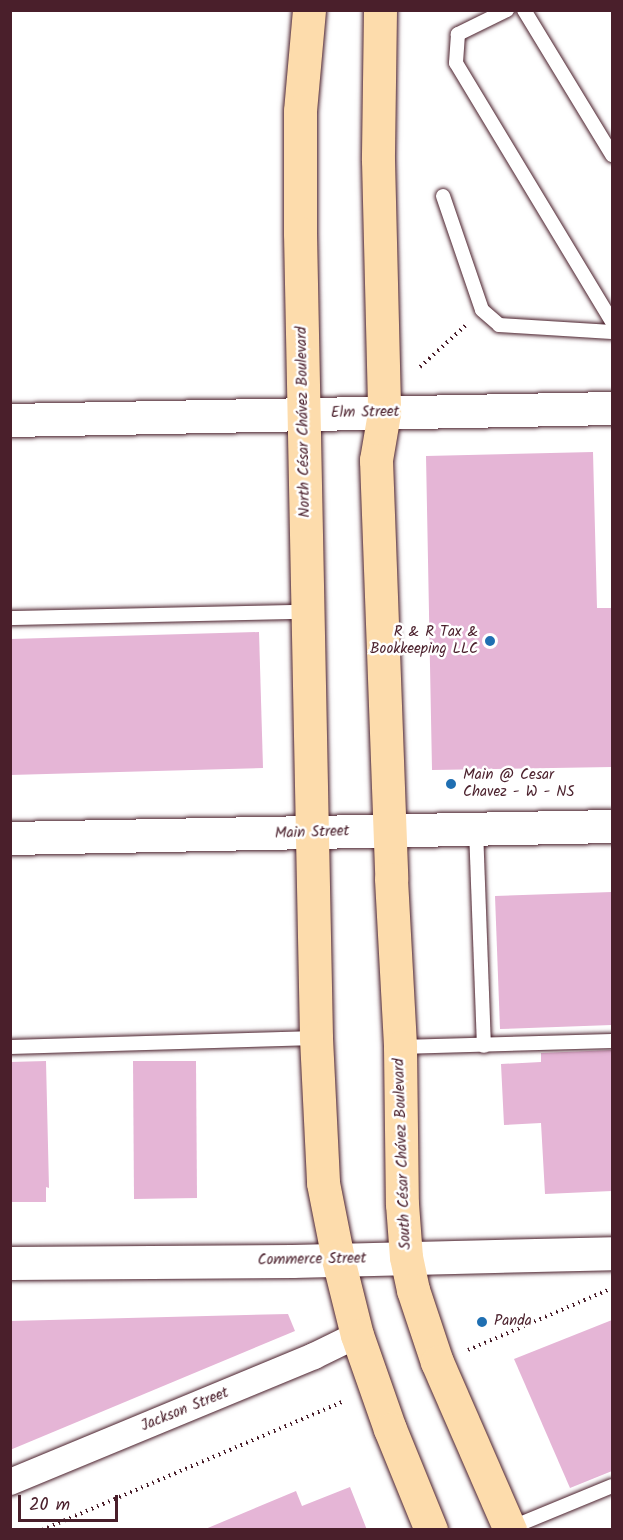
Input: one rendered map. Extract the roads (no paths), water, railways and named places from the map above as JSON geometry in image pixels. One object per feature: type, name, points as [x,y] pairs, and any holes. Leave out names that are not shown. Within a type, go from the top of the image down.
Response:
[{"type":"main road","name":"North César Chávez Boulevard","points":[[309,10],[300,111],[312,833]]},
{"type":"main road","points":[[380,10],[378,160],[384,413],[376,460],[390,831]]},
{"type":"main road","name":"Elm Street","points":[[10,420],[612,408]]},
{"type":"main road","name":"Main Street","points":[[10,838],[612,826]]},
{"type":"main road","name":"South César Chávez Boulevard","points":[[390,831],[400,1047],[402,1204],[406,1257],[413,1290],[437,1362],[510,1529]]},
{"type":"main road","points":[[312,833],[316,1038],[323,1183],[338,1259],[357,1335],[390,1429],[431,1530]]},
{"type":"main road","name":"Commerce Street","points":[[10,1263],[612,1253]]},
{"type":"street","name":"Jackson Street","points":[[10,1482],[314,1356],[357,1335]]},
{"type":"lane","points":[[507,10],[458,34],[456,63],[612,322]]},
{"type":"lane","points":[[524,10],[612,155]]},
{"type":"lane","points":[[443,196],[482,310],[499,325],[612,332]]},
{"type":"lane","points":[[10,618],[308,612]]},
{"type":"lane","points":[[476,829],[484,1046]]},
{"type":"lane","points":[[10,1047],[316,1038]]},
{"type":"lane","points":[[400,1047],[612,1041]]},
{"type":"lane","points":[[510,1529],[612,1486]]},
{"type":"place","name":"R & R Tax & Bookkeeping LLC","points":[[490,641]]},
{"type":"place","name":"Main @ Cesar Chavez - W - NS","points":[[451,784]]},
{"type":"place","name":"Panda","points":[[482,1322]]}]
